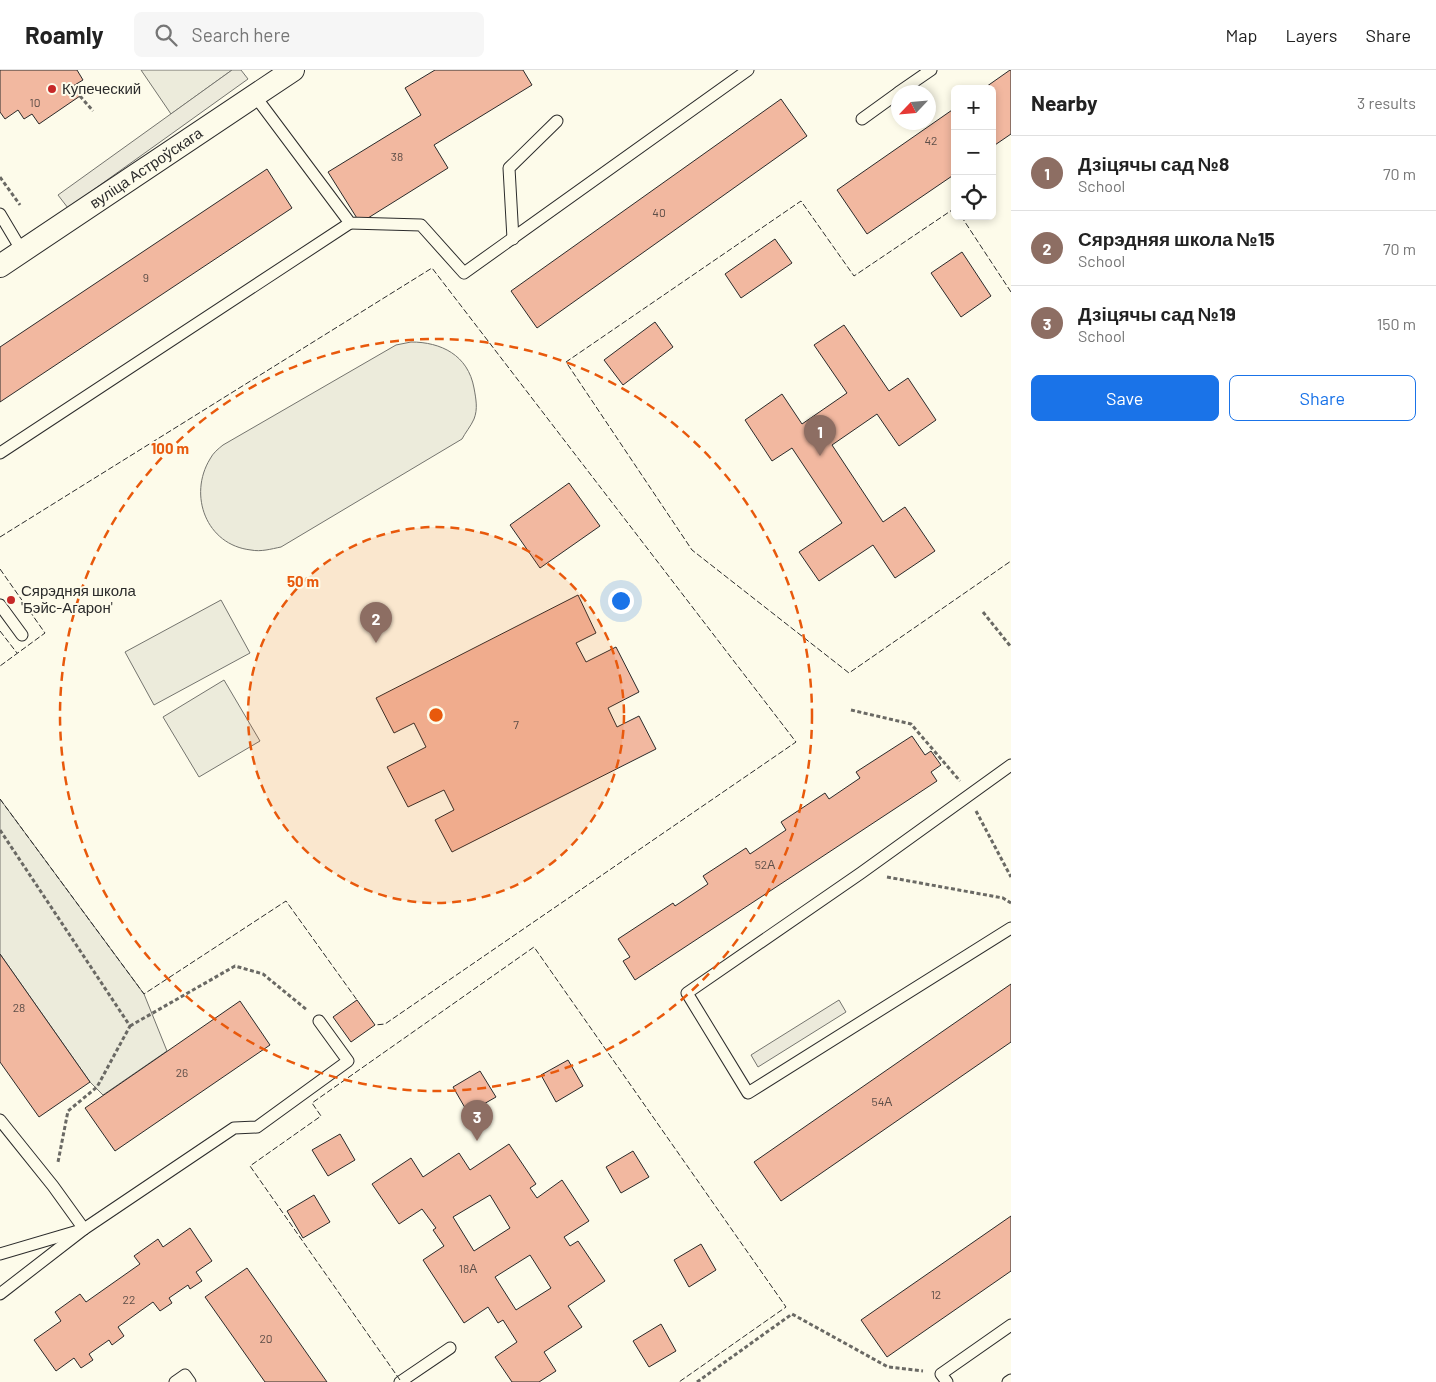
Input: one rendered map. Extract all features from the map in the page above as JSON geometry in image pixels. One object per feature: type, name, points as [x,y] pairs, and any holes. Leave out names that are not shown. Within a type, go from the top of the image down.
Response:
[{"type":"street","name":"вуліца Астроўскага","points":[[0,266],[293,70]]},
{"type":"lane","points":[[0,453],[350,223],[421,225],[464,274],[748,70]]},
{"type":"lane","points":[[910,85],[931,70]]},
{"type":"lane","points":[[255,96],[350,223]]},
{"type":"lane","points":[[862,118],[891,98]]},
{"type":"lane","points":[[513,239],[509,168],[557,121]]},
{"type":"lane","points":[[0,214],[22,250]]},
{"type":"lane","points":[[0,606],[22,634]]},
{"type":"lane","points":[[1011,765],[686,993],[748,1093],[1011,928]]},
{"type":"lane","points":[[0,1294],[84,1229],[234,1128],[257,1127],[348,1061],[319,1021]]},
{"type":"lane","points":[[0,1120],[54,1186],[84,1229]]},
{"type":"lane","points":[[0,1254],[84,1229]]},
{"type":"lane","points":[[944,1378],[1011,1325]]},
{"type":"lane","points":[[400,1382],[450,1348]]},
{"type":"lane","points":[[175,1382],[185,1375],[190,1382]]},
{"type":"path","points":[[80,96],[93,111]]},
{"type":"path","points":[[0,176],[20,204]]},
{"type":"path","points":[[983,612],[1011,647]]},
{"type":"path","points":[[851,710],[911,724],[961,781],[1011,876]]},
{"type":"path","points":[[0,830],[130,1026]]},
{"type":"path","points":[[861,872],[1003,898],[1011,903]]},
{"type":"path","points":[[54,1186],[68,1111],[97,1087],[130,1026],[235,966],[263,974],[319,1021]]},
{"type":"path","points":[[697,1382],[792,1314],[888,1367],[944,1378]]},
{"type":"shaded area","points":[[141,70],[232,70],[171,114]]},
{"type":"shaded area","points":[[232,70],[241,70],[248,79],[68,208],[58,195]]},
{"type":"shaded area","points":[[411,342],[443,348],[459,359],[466,367],[474,388],[476,408],[474,419],[462,439],[281,547],[251,550],[235,546],[223,539],[212,529],[205,516],[201,502],[201,488],[204,473],[216,451],[223,445],[396,345]]},
{"type":"shaded area","points":[[221,600],[250,653],[154,705],[125,652]]},
{"type":"shaded area","points":[[224,680],[260,741],[199,777],[163,717]]},
{"type":"shaded area","points":[[0,799],[144,994],[167,1051],[103,1095],[90,1082],[0,954]]},
{"type":"shaded area","points":[[839,1000],[846,1012],[758,1067],[751,1055]]},
{"type":"building","points":[[0,70],[77,70],[83,80],[73,86],[80,96],[39,124],[32,114],[24,119],[18,110],[5,119],[0,112]]},
{"type":"building","points":[[435,70],[523,70],[532,85],[434,145],[448,168],[360,223],[328,172],[421,115],[405,88]]},
{"type":"building","points":[[1011,70],[1011,134],[996,144],[996,85],[989,85]]},
{"type":"building","points":[[781,99],[807,136],[537,328],[511,291]]},
{"type":"building","points":[[951,111],[951,177],[867,234],[837,190],[923,130],[936,130],[936,121]]},
{"type":"building","points":[[267,169],[292,208],[0,402],[0,347]]},
{"type":"building","points":[[775,239],[792,263],[741,298],[725,274]]},
{"type":"building","points":[[962,252],[991,296],[961,317],[931,273]]},
{"type":"building","points":[[655,322],[673,347],[623,385],[604,360]]},
{"type":"building","points":[[844,325],[889,391],[908,378],[936,420],[899,446],[877,414],[832,445],[883,522],[905,507],[935,551],[895,578],[873,545],[819,581],[799,552],[842,523],[792,448],[772,461],[745,420],[782,394],[802,424],[847,393],[814,345]]},
{"type":"building","points":[[569,483],[600,526],[540,568],[510,525]]},
{"type":"building","points":[[578,595],[596,633],[576,643],[586,662],[616,647],[639,692],[608,708],[617,727],[639,716],[656,749],[452,852],[435,820],[454,810],[444,790],[408,807],[387,767],[426,747],[414,723],[394,733],[376,698]]},
{"type":"building","points":[[912,736],[925,755],[931,751],[941,765],[931,772],[937,781],[635,980],[623,961],[630,957],[618,939],[673,903],[675,906],[708,884],[703,876],[746,848],[750,854],[786,830],[781,822],[825,793],[829,799],[860,778],[856,772]]},
{"type":"building","points":[[0,954],[90,1082],[39,1117],[0,1062]]},
{"type":"building","points":[[1011,984],[1011,1042],[781,1201],[754,1162]]},
{"type":"building","points":[[357,1000],[375,1025],[351,1042],[333,1017]]},
{"type":"building","points":[[240,1001],[270,1045],[115,1151],[85,1108]]},
{"type":"building","points":[[568,1060],[583,1086],[556,1102],[541,1075]]},
{"type":"building","points":[[480,1071],[496,1097],[468,1113],[453,1087]]},
{"type":"building","points":[[340,1134],[355,1160],[328,1176],[312,1150]]},
{"type":"building","points":[[509,1144],[536,1184],[530,1188],[537,1198],[562,1180],[589,1221],[564,1237],[570,1246],[578,1241],[605,1281],[568,1306],[582,1327],[544,1352],[556,1371],[539,1382],[512,1382],[495,1357],[517,1342],[503,1320],[498,1323],[488,1307],[464,1323],[423,1260],[444,1246],[433,1230],[436,1228],[422,1209],[399,1224],[372,1184],[411,1158],[423,1177],[459,1153],[470,1170]],"holes":[[[490,1195],[510,1228],[474,1251],[453,1217]],[[530,1255],[551,1288],[516,1310],[495,1277]]]},
{"type":"building","points":[[633,1151],[649,1177],[621,1193],[606,1167]]},
{"type":"building","points":[[314,1195],[330,1222],[303,1238],[287,1211]]},
{"type":"building","points":[[1011,1216],[1011,1271],[887,1357],[861,1320]]},
{"type":"building","points":[[190,1228],[212,1261],[196,1272],[202,1281],[190,1289],[188,1285],[169,1298],[172,1303],[160,1311],[153,1302],[118,1327],[124,1336],[112,1345],[109,1340],[89,1354],[93,1360],[81,1368],[74,1358],[56,1371],[34,1340],[61,1321],[55,1312],[80,1294],[86,1302],[140,1264],[134,1256],[158,1239],[163,1247]]},
{"type":"building","points":[[701,1244],[716,1270],[689,1287],[674,1260]]},
{"type":"building","points":[[247,1268],[327,1382],[265,1382],[205,1297]]},
{"type":"building","points":[[661,1324],[676,1351],[649,1367],[633,1341]]},
{"type":"fence","points":[[951,211],[854,276],[801,201],[566,362],[692,550],[849,673],[1011,561]]},
{"type":"fence","points":[[964,220],[1011,292]]},
{"type":"fence","points":[[0,537],[432,268],[796,742],[385,1024],[375,1025]]},
{"type":"fence","points":[[0,569],[45,633],[0,666]]},
{"type":"fence","points":[[0,631],[17,653]]},
{"type":"fence","points":[[0,799],[144,994],[286,901],[357,1000]]},
{"type":"fence","points":[[400,1380],[250,1166],[321,1116],[312,1103],[534,947],[786,1307],[679,1382]]},
{"type":"place","name":"Купеческий","points":[[52,89]]},
{"type":"place","name":"Дзіцячы сад №8","points":[[820,456]]},
{"type":"place","name":"Сярэдняя школа 'Бэйс-Агарон'","points":[[11,600]]},
{"type":"place","name":"Сярэдняя школа №15","points":[[376,643]]},
{"type":"place","name":"Дзіцячы сад №19","points":[[477,1141]]}]
